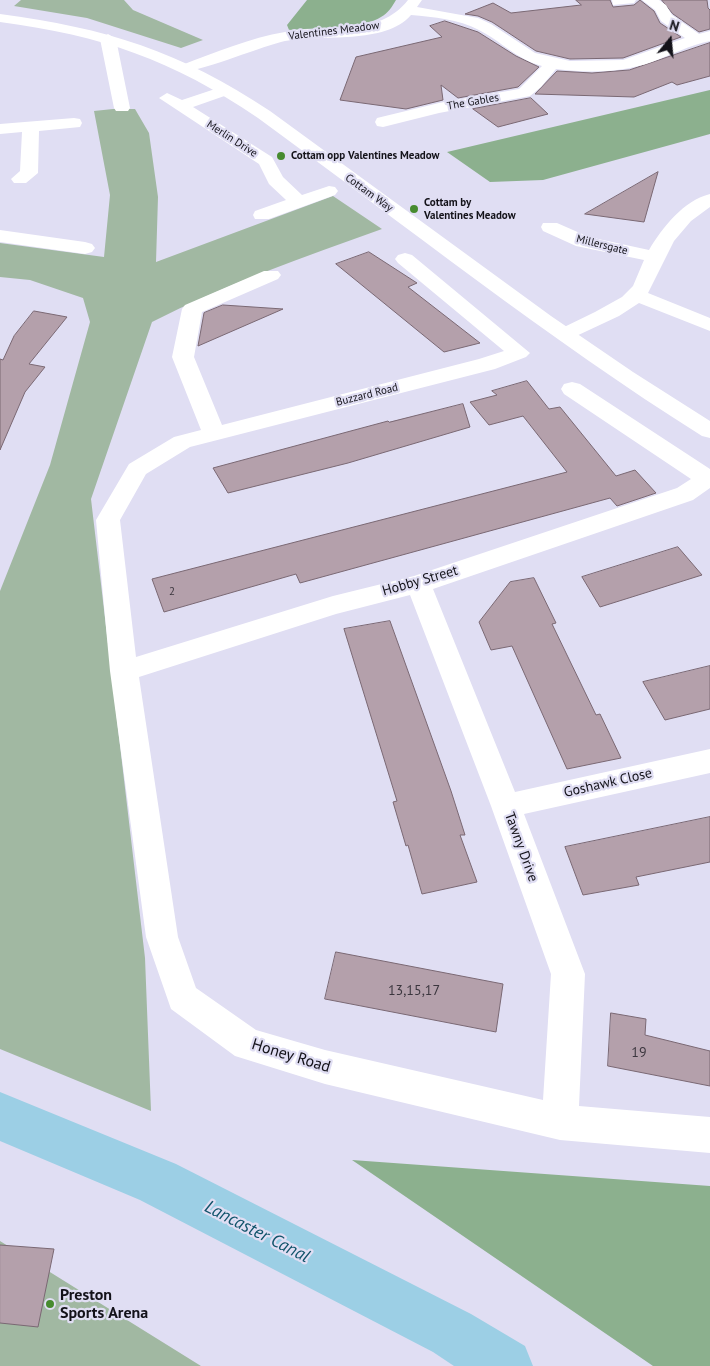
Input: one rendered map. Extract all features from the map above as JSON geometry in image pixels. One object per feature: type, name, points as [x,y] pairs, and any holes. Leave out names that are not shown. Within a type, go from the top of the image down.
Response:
[{"type":"street","points":[[649,0],[662,8],[666,18],[703,37]]},
{"type":"street","points":[[413,5],[483,25],[520,52],[552,63],[583,67],[624,65],[651,58],[703,37]]},
{"type":"street","name":"Valentines Meadow","points":[[188,68],[254,44],[288,35],[376,28],[395,21],[413,5]]},
{"type":"street","name":"Cottam Way","points":[[0,18],[61,27],[108,38],[142,49],[188,68],[227,90],[565,334],[668,406],[710,431]]},
{"type":"street","points":[[108,38],[122,108]]},
{"type":"street","name":"The Gables","points":[[400,135],[377,118],[524,93],[535,84],[552,63]]},
{"type":"street","name":"Merlin Drive","points":[[227,90],[174,102],[266,161],[275,180],[298,201]]},
{"type":"street","points":[[0,129],[74,123]]},
{"type":"street","points":[[20,179],[29,173],[31,126]]},
{"type":"street","points":[[262,215],[329,191]]},
{"type":"street","points":[[565,334],[599,318],[636,295],[645,282],[665,236],[681,219],[710,199]]},
{"type":"street","name":"Millersgate","points":[[550,228],[583,242],[655,257]]},
{"type":"street","points":[[0,236],[85,248]]},
{"type":"street","name":"Buzzard Road","points":[[124,671],[108,520],[137,469],[182,442],[487,364],[519,353],[405,259]]},
{"type":"street","points":[[214,434],[183,357],[192,309],[271,275]]},
{"type":"street","points":[[636,295],[710,325]]},
{"type":"street","points":[[572,389],[709,478]]},
{"type":"street","name":"Hobby Street","points":[[124,671],[332,605],[418,584],[685,494],[709,478]]},
{"type":"street","name":"Tawny Drive","points":[[418,584],[506,806],[568,974],[560,1122]]},
{"type":"street","name":"Honey Road","points":[[124,671],[162,937],[183,998],[248,1044],[325,1067],[560,1122],[710,1135]]},
{"type":"street","name":"Goshawk Close","points":[[506,806],[710,760]]},
{"type":"green space","points":[[21,0],[124,0],[133,10],[203,40],[181,48],[87,18],[14,6]]},
{"type":"green space","points":[[307,0],[396,0],[386,14],[373,21],[324,28],[289,30],[287,25]]},
{"type":"green space","points":[[710,90],[710,134],[543,180],[490,182],[447,152]]},
{"type":"green space","points":[[135,109],[149,133],[158,197],[156,262],[333,196],[382,229],[237,283],[152,322],[91,499],[145,958],[151,1111],[0,1049],[0,591],[50,465],[90,322],[83,298],[30,280],[0,277],[0,243],[104,257],[110,195],[94,111]]},
{"type":"green space","points":[[352,1160],[710,1186],[710,1366],[653,1366]]},
{"type":"green space","name":"Preston Sports Arena","points":[[0,1241],[201,1366],[0,1366]]},
{"type":"building","points":[[576,0],[610,0],[613,7],[634,5],[640,0],[654,11],[660,23],[681,37],[623,58],[570,59],[536,51],[492,22],[478,16],[465,14],[493,3],[511,13],[581,5]]},
{"type":"building","points":[[662,0],[707,0],[710,10],[710,29],[699,32],[673,14]]},
{"type":"building","points":[[445,21],[478,32],[516,56],[539,67],[518,87],[458,98],[441,85],[443,100],[406,109],[340,100],[356,57],[442,37],[430,26]]},
{"type":"building","points":[[710,43],[710,76],[677,85],[672,82],[634,97],[535,94],[557,71],[592,73],[629,70]]},
{"type":"building","points":[[531,98],[548,114],[498,127],[473,109]]},
{"type":"building","points":[[658,172],[644,222],[585,214]]},
{"type":"building","points":[[369,252],[417,283],[408,287],[480,343],[444,352],[336,264]]},
{"type":"building","points":[[223,305],[283,309],[198,346],[204,313]]},
{"type":"building","points":[[34,311],[67,317],[29,364],[45,367],[25,392],[0,450],[0,359],[3,360],[14,336]]},
{"type":"building","points":[[527,381],[549,409],[560,407],[616,476],[635,470],[656,493],[617,506],[610,498],[300,583],[296,574],[164,612],[152,579],[567,472],[523,416],[489,425],[470,402],[497,395],[492,391]]},
{"type":"building","points":[[463,404],[470,427],[348,463],[228,493],[213,468],[388,421]]},
{"type":"building","points":[[678,547],[702,575],[600,607],[582,577]]},
{"type":"building","points":[[534,578],[556,623],[552,624],[596,715],[600,714],[621,758],[567,769],[512,646],[491,650],[479,622],[510,582]]},
{"type":"building","points":[[390,621],[451,791],[465,835],[460,835],[477,882],[422,894],[408,845],[406,846],[393,802],[397,801],[344,629]]},
{"type":"building","points":[[710,666],[710,709],[665,720],[643,682]]},
{"type":"building","points":[[710,817],[710,862],[636,877],[639,885],[583,895],[565,847]]},
{"type":"building","points":[[336,952],[503,984],[496,1032],[325,999]]},
{"type":"building","points":[[611,1013],[646,1019],[645,1035],[710,1051],[710,1086],[608,1066]]},
{"type":"building","points":[[0,1245],[54,1249],[38,1327],[0,1323]]},
{"type":"waterway","name":"Lancaster Canal","points":[[0,1116],[158,1182],[452,1333],[505,1366]]},
{"type":"place","name":"Cottam opp Valentines Meadow","points":[[281,156]]},
{"type":"place","name":"Cottam by Valentines Meadow","points":[[414,209]]},
{"type":"place","name":"Preston Sports Arena","points":[[50,1304]]}]
